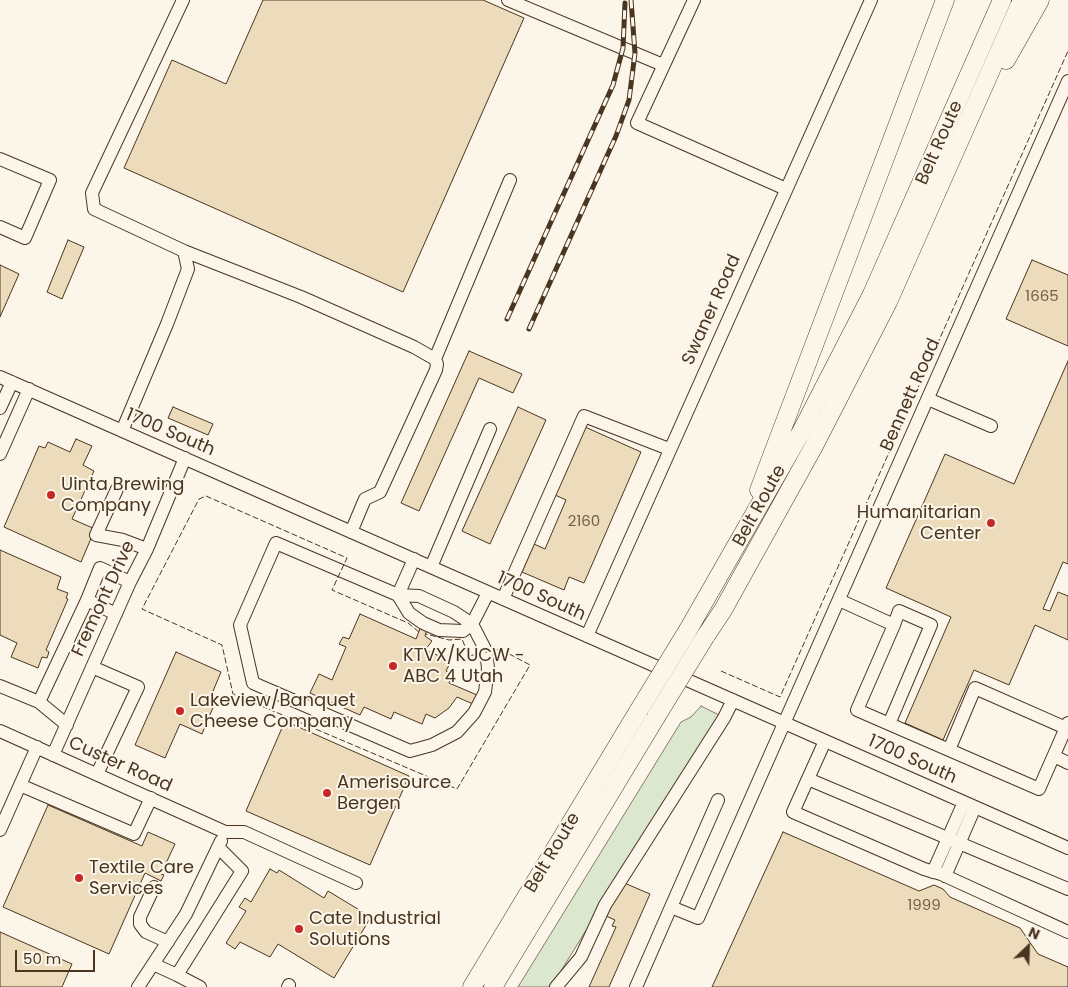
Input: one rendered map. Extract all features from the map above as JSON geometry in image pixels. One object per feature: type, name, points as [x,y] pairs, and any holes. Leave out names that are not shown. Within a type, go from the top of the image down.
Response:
[{"type":"highway","points":[[739,545],[944,0]]},
{"type":"highway","name":"Belt Route","points":[[472,987],[739,545],[800,434],[872,294],[1002,0]]},
{"type":"highway","name":"Belt Route","points":[[493,987],[758,549],[836,406],[888,302],[1022,0]]},
{"type":"highway","points":[[961,139],[1040,0]]},
{"type":"street","points":[[183,0],[92,193],[94,209],[184,251],[301,297],[414,347],[435,359]]},
{"type":"street","points":[[508,0],[663,65]]},
{"type":"street","points":[[694,0],[637,123],[786,189]]},
{"type":"street","name":"Swaner Road","points":[[587,636],[669,448],[871,0]]},
{"type":"street","name":"Bennett Road","points":[[671,907],[698,918],[1068,81]]},
{"type":"street","points":[[0,158],[50,180],[25,238],[0,227]]},
{"type":"street","points":[[351,532],[365,499],[380,492],[436,370],[437,364],[435,359],[510,180]]},
{"type":"street","points":[[122,431],[188,269],[184,251]]},
{"type":"street","points":[[0,408],[6,379]]},
{"type":"street","name":"1700 South","points":[[6,379],[1068,847]]},
{"type":"street","points":[[0,454],[29,389]]},
{"type":"street","points":[[928,399],[991,426]]},
{"type":"street","points":[[503,599],[584,416],[669,448]]},
{"type":"street","points":[[431,567],[490,429]]},
{"type":"street","name":"Fremont Drive","points":[[53,755],[130,582],[147,549],[186,458]]},
{"type":"street","points":[[117,490],[96,535],[123,540],[147,549]]},
{"type":"street","points":[[276,543],[398,595],[419,596],[454,612],[472,624],[486,651],[488,668],[485,692],[474,714],[457,732],[432,745],[410,751],[253,683],[240,625],[276,543]]},
{"type":"street","points":[[398,595],[414,559]]},
{"type":"street","points":[[40,702],[100,568],[130,582]]},
{"type":"street","points":[[398,595],[409,613],[423,623],[439,630],[462,631],[472,624],[488,593]]},
{"type":"street","points":[[87,600],[116,614]]},
{"type":"street","points":[[839,600],[894,625]]},
{"type":"street","points":[[889,724],[930,625],[899,611],[857,710],[948,750],[1039,789],[1067,726],[975,688],[948,750]]},
{"type":"street","points":[[92,667],[138,687],[97,774]]},
{"type":"street","points":[[0,686],[40,702],[67,724]]},
{"type":"street","points":[[556,987],[582,957],[605,905],[724,718],[733,700]]},
{"type":"street","name":"Custer Road","points":[[0,731],[225,832],[244,832],[356,883]]},
{"type":"street","points":[[826,741],[793,812],[939,874],[1068,932]]},
{"type":"street","points":[[0,830],[36,747]]},
{"type":"street","points":[[1054,756],[1068,763]]},
{"type":"street","points":[[808,779],[1068,890]]},
{"type":"street","points":[[20,785],[134,834],[151,798]]},
{"type":"street","points":[[636,987],[718,800]]},
{"type":"street","points":[[939,874],[969,805]]},
{"type":"street","points":[[142,985],[153,964],[186,914],[225,832]]},
{"type":"street","points":[[177,975],[242,871],[218,847]]},
{"type":"street","points":[[154,887],[140,917],[140,924],[146,932],[168,942]]},
{"type":"street","points":[[153,964],[200,987]]},
{"type":"green space","points":[[701,706],[719,715],[551,987],[518,987],[681,722],[691,717]]},
{"type":"building","points":[[263,0],[483,0],[524,18],[403,292],[124,168],[172,60],[226,84]]},
{"type":"building","points":[[68,240],[84,247],[62,299],[47,292]]},
{"type":"building","points":[[1032,260],[1068,275],[1068,346],[1006,319]]},
{"type":"building","points":[[0,265],[19,274],[0,317]]},
{"type":"building","points":[[469,351],[522,374],[513,393],[479,378],[419,511],[401,503]]},
{"type":"building","name":"Humanitarian Center","points":[[1068,361],[1068,564],[1063,562],[1043,609],[1050,611],[1058,592],[1068,596],[1068,640],[1035,625],[1009,685],[974,670],[943,740],[905,723],[951,617],[886,588],[945,454],[1014,484]]},
{"type":"building","points":[[173,407],[213,424],[208,435],[168,418]]},
{"type":"building","points":[[518,407],[546,420],[490,544],[462,531]]},
{"type":"building","points":[[585,427],[641,452],[584,583],[569,577],[564,590],[522,572],[534,544],[545,549],[566,500],[555,495]]},
{"type":"building","name":"Uinta Brewing Company","points":[[76,439],[92,446],[83,465],[94,471],[72,519],[95,529],[81,562],[4,527],[39,446],[45,448],[48,442],[70,452]]},
{"type":"building","points":[[0,550],[61,577],[57,589],[68,593],[66,598],[68,599],[46,650],[49,652],[47,658],[42,657],[38,668],[11,657],[17,643],[0,635]]},
{"type":"building","name":"KTVX/KUCW - ABC 4 Utah","points":[[360,614],[416,639],[421,626],[427,629],[425,636],[432,641],[425,650],[451,661],[446,671],[452,674],[449,683],[477,695],[473,704],[457,697],[449,708],[435,718],[426,714],[422,724],[394,712],[391,719],[364,707],[360,715],[310,693],[319,674],[332,680],[346,647],[339,644],[343,637],[349,639]]},
{"type":"building","name":"Lakeview/Banquet Cheese Company","points":[[176,652],[221,672],[211,696],[217,698],[202,734],[180,724],[165,758],[135,745]]},
{"type":"building","name":"Amerisource Bergen","points":[[285,721],[409,776],[370,865],[246,811]]},
{"type":"building","name":"Textile Care Services","points":[[48,805],[142,846],[148,832],[175,844],[161,874],[164,875],[161,881],[145,873],[109,954],[3,907]]},
{"type":"building","points":[[783,832],[919,891],[934,885],[943,889],[950,897],[1020,928],[1038,954],[1068,967],[1068,987],[712,987]]},
{"type":"building","name":"Cate Industrial Solutions","points":[[270,869],[277,873],[279,870],[324,898],[328,891],[371,917],[334,978],[278,944],[270,957],[240,942],[235,949],[226,943],[246,911],[239,907],[245,898],[251,902]]},
{"type":"building","points":[[622,882],[650,894],[609,987],[589,987],[616,927],[612,926],[615,920],[606,916]]},
{"type":"building","points":[[0,932],[72,964],[62,987],[0,987]]},
{"type":"railway","points":[[529,329],[616,136],[629,100],[635,53],[631,0]]},
{"type":"railway","points":[[507,319],[613,85],[623,48],[625,3]]},
{"type":"fence","points":[[721,671],[780,697],[1068,51]]},
{"type":"fence","points":[[419,632],[408,623],[332,590],[347,558],[206,496],[199,499],[142,609],[222,645],[233,694],[457,789],[530,665],[500,649],[469,656],[462,639],[449,640],[426,634]]},
{"type":"place","name":"Uinta Brewing Company","points":[[51,495]]},
{"type":"place","name":"Humanitarian Center","points":[[991,523]]},
{"type":"place","name":"KTVX/KUCW - ABC 4 Utah","points":[[393,666]]},
{"type":"place","name":"Lakeview/Banquet Cheese Company","points":[[180,711]]},
{"type":"place","name":"Amerisource Bergen","points":[[327,793]]},
{"type":"place","name":"Textile Care Services","points":[[79,878]]},
{"type":"place","name":"Cate Industrial Solutions","points":[[299,929]]}]
